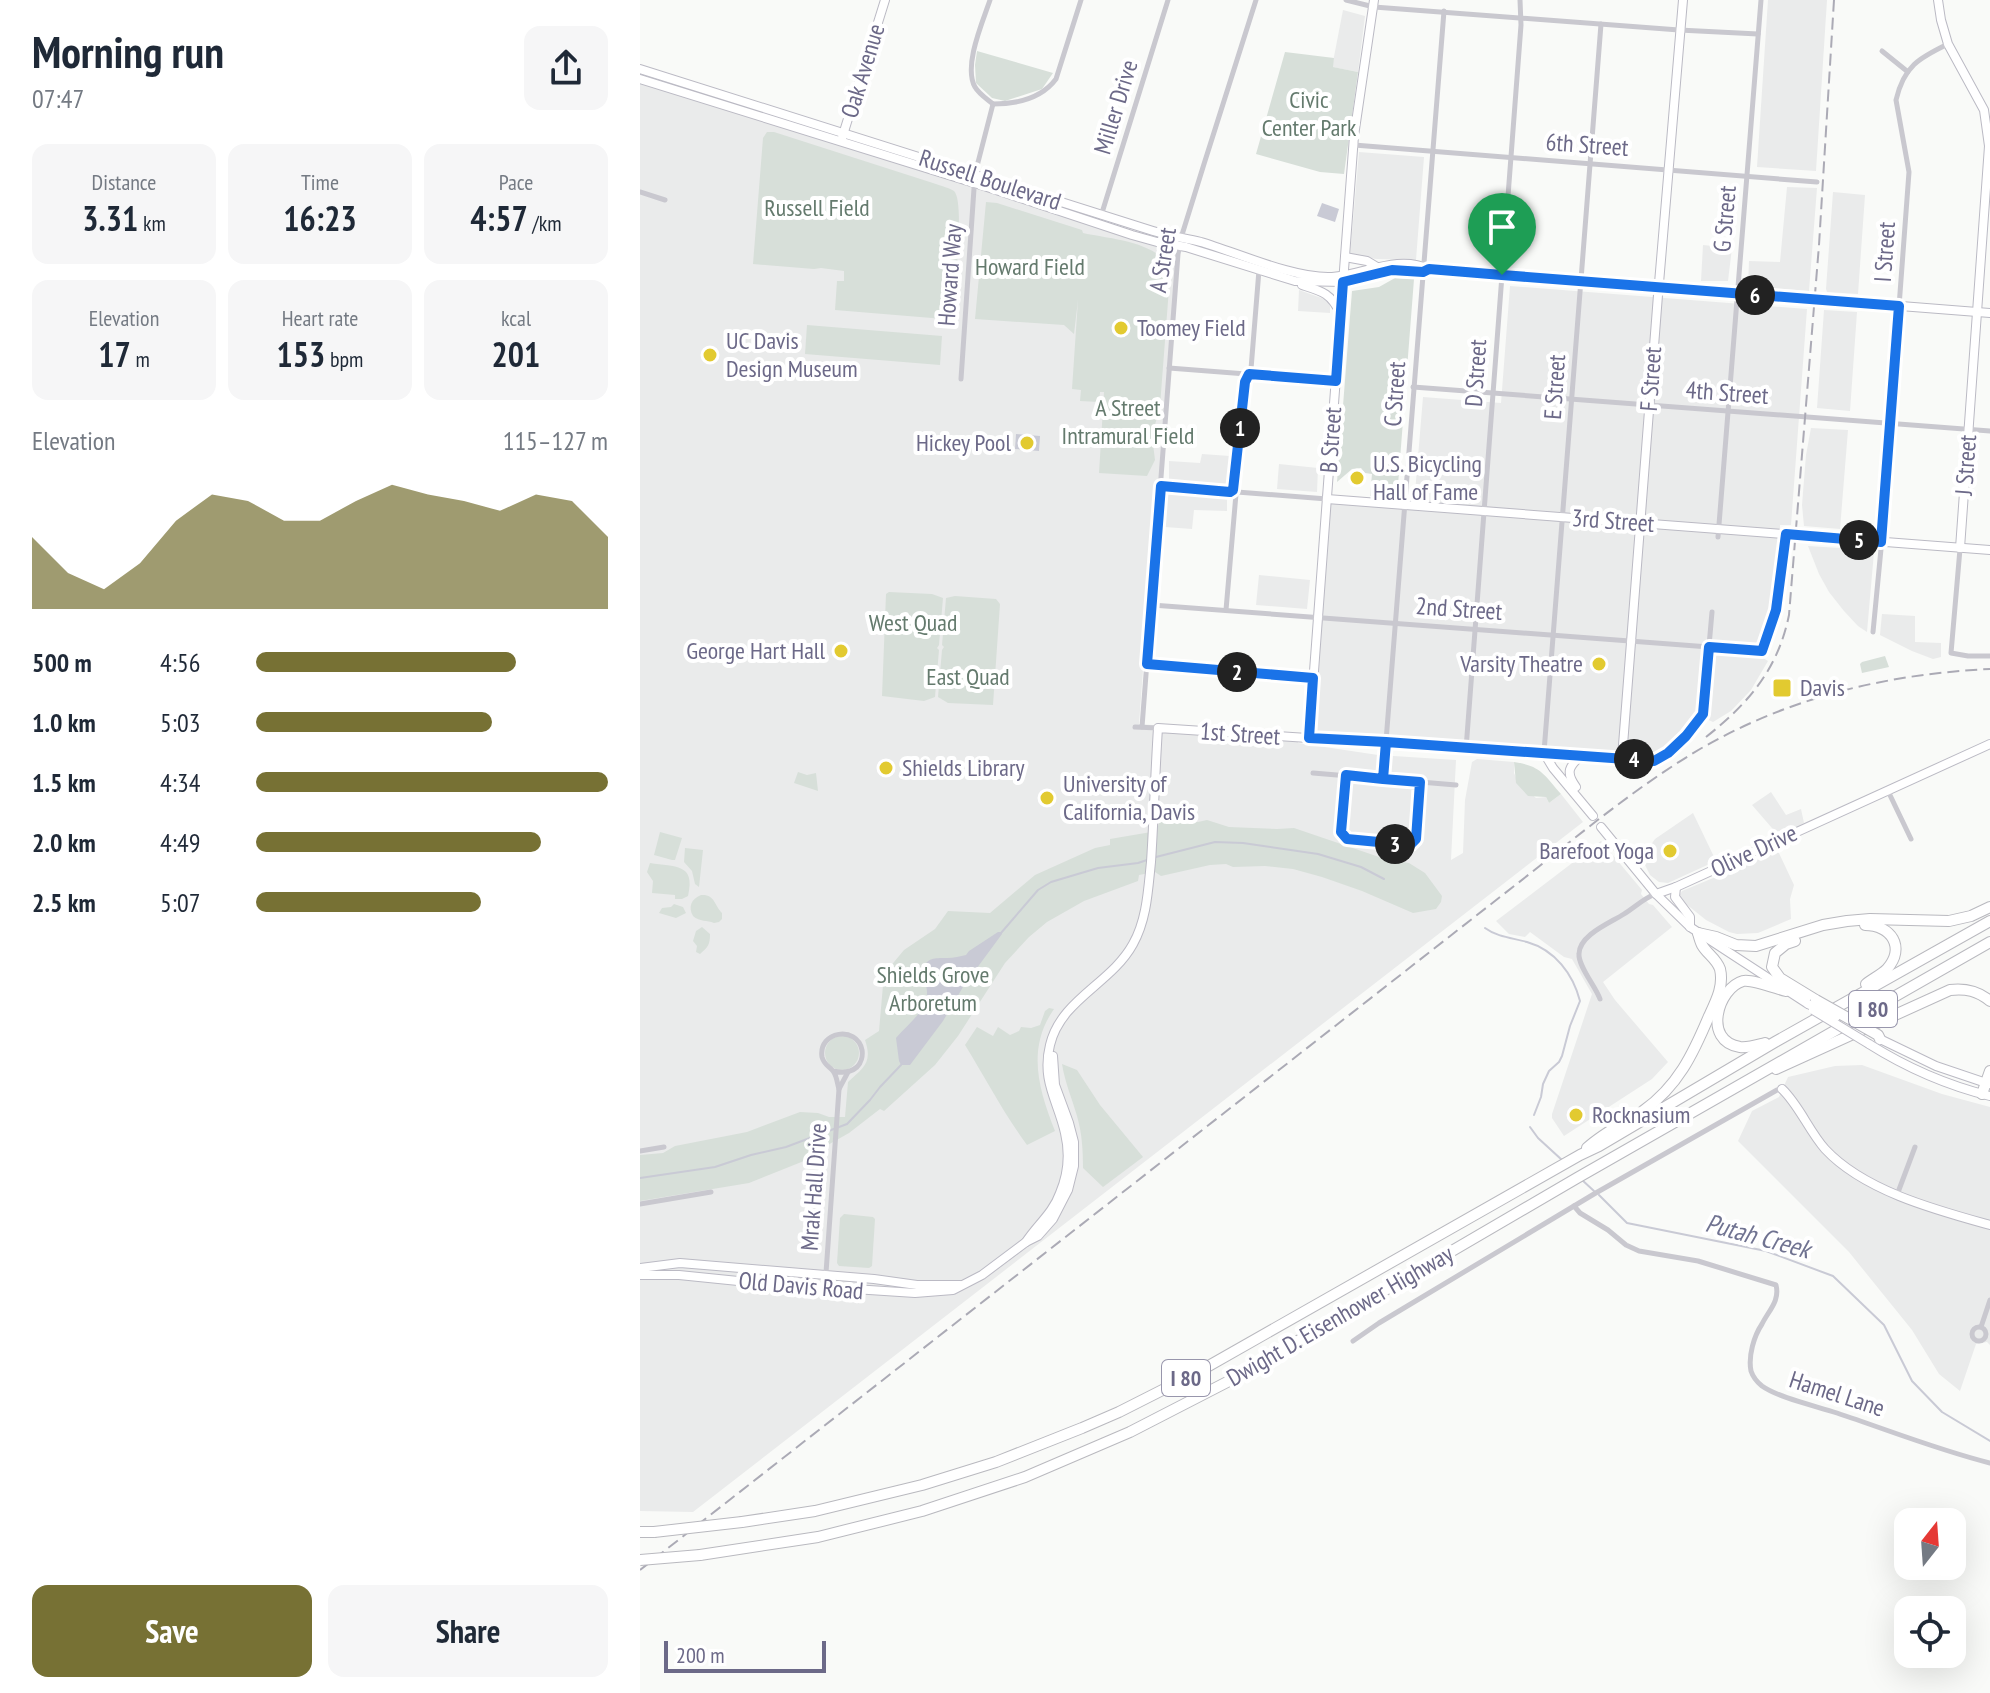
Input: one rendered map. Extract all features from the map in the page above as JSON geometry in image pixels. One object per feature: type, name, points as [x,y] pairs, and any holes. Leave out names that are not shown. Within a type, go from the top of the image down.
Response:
[{"type":"highway","points":[[1694,930],[1736,945],[1756,946],[1823,925],[1847,921],[1949,921],[1990,907]]},
{"type":"highway","name":"Dwight D. Eisenhower Highway","points":[[640,1532],[815,1511],[922,1485],[996,1462],[1119,1412],[1198,1372],[1599,1146],[1990,921]]},
{"type":"highway","points":[[1847,1001],[1887,968],[1892,960],[1894,941],[1881,927],[1866,925],[1822,932],[1786,944],[1773,957],[1777,975],[1812,1002],[1878,1035],[1880,1039]]},
{"type":"highway","points":[[1580,1155],[1594,1141],[1645,1109],[1671,1086],[1691,1058],[1717,998],[1721,981],[1719,966],[1694,930]]},
{"type":"highway","name":"Dwight D. Eisenhower Highway","points":[[640,1560],[700,1555],[818,1537],[922,1511],[999,1487],[1142,1427],[1990,942]]},
{"type":"highway","points":[[1775,1042],[1749,1047],[1731,1044],[1722,1038],[1717,1021],[1729,990],[1740,982],[1754,981],[1786,991]]},
{"type":"highway","points":[[1755,1075],[1783,1067],[1950,990],[1975,991],[1990,1001]]},
{"type":"highway","points":[[1988,1090],[1990,1071]]},
{"type":"street","name":"Oak Avenue","points":[[842,138],[885,0]]},
{"type":"street","points":[[990,0],[972,58],[972,77],[974,85],[993,104],[1014,104],[1050,88],[1056,79],[1081,0]]},
{"type":"street","name":"Miller Drive","points":[[1100,220],[1168,0]]},
{"type":"street","name":"A Street","points":[[1142,727],[1181,242],[1256,0]]},
{"type":"street","points":[[1346,0],[1601,24],[1758,34]]},
{"type":"street","name":"D Street","points":[[1466,749],[1520,0]]},
{"type":"street","name":"F Street","points":[[1622,758],[1683,0]]},
{"type":"street","name":"G Street","points":[[1718,533],[1761,0]]},
{"type":"street","name":"J Street","points":[[1938,0],[1948,44],[1984,110],[1989,146],[1988,193],[1951,653],[1990,656]]},
{"type":"street","name":"B Street","points":[[1309,738],[1353,145],[1374,3]]},
{"type":"street","name":"C Street","points":[[1383,779],[1444,11]]},
{"type":"street","name":"E Street","points":[[1544,753],[1601,24]]},
{"type":"street","points":[[1882,51],[1908,72],[1924,55],[1948,44]]},
{"type":"street","name":"Russell Boulevard","points":[[640,69],[784,115],[842,138]]},
{"type":"street","name":"I Street","points":[[1873,632],[1909,172],[1896,100],[1908,72]]},
{"type":"street","name":"Russell Boulevard","points":[[640,79],[1261,266],[1343,279]]},
{"type":"street","name":"Howard Way","points":[[961,379],[975,179],[993,104]]},
{"type":"street","points":[[762,117],[767,114],[780,118],[784,115]]},
{"type":"street","name":"6th Street","points":[[1353,145],[1817,182]]},
{"type":"street","points":[[640,192],[665,200]]},
{"type":"street","points":[[1345,257],[1367,261],[1377,267]]},
{"type":"street","points":[[1343,279],[1396,264],[1425,269],[1990,313]]},
{"type":"street","name":"Russell Boulevard","points":[[1261,266],[1295,281],[1343,279]]},
{"type":"street","points":[[1226,610],[1245,382],[1249,374],[1261,266]]},
{"type":"street","points":[[1343,279],[1392,270],[1425,269]]},
{"type":"street","points":[[1295,281],[1328,295],[1341,314]]},
{"type":"street","points":[[1169,368],[1336,381]]},
{"type":"street","name":"4th Street","points":[[1413,387],[1990,431]]},
{"type":"street","name":"3rd Street","points":[[1161,486],[1640,523],[1718,533],[1786,534],[1990,550]]},
{"type":"street","name":"2nd Street","points":[[1152,605],[1762,651],[1776,610],[1786,534]]},
{"type":"street","points":[[1709,647],[1712,612]]},
{"type":"street","name":"1st Street","points":[[1135,727],[1654,761],[1663,758],[1686,736],[1703,714],[1709,647]]},
{"type":"street","points":[[1147,664],[1313,678]]},
{"type":"street","name":"Old Davis Road","points":[[640,1275],[825,1288],[942,1292],[953,1290],[982,1275],[1026,1242],[1055,1205],[1066,1173],[1067,1142],[1049,1086],[1047,1067],[1052,1038],[1062,1017],[1076,1001],[1118,965],[1133,944],[1146,908],[1158,728]]},
{"type":"street","name":"Olive Drive","points":[[1600,999],[1580,962],[1579,952],[1586,939],[1604,925],[1656,894],[1990,744]]},
{"type":"street","points":[[1544,753],[1593,816]]},
{"type":"street","points":[[1582,755],[1573,762],[1569,772],[1585,806]]},
{"type":"street","points":[[1313,773],[1456,785]]},
{"type":"street","points":[[1346,775],[1342,834],[1347,839],[1389,844],[1414,843],[1420,782]]},
{"type":"street","points":[[1887,790],[1911,839]]},
{"type":"street","points":[[1601,827],[1656,894],[1694,930],[1786,991],[1812,1002],[1809,1008],[1887,1056],[1926,1075],[1988,1090]]},
{"type":"street","points":[[1676,887],[1675,897],[1690,917],[1694,930]]},
{"type":"street","points":[[846,1034],[859,1042],[862,1055],[858,1066],[848,1072],[833,1071],[824,1061],[823,1047],[830,1037],[846,1034]]},
{"type":"street","points":[[1880,1039],[1988,1090]]},
{"type":"street","name":"Mrak Hall Drive","points":[[825,1288],[839,1089],[833,1071]]},
{"type":"street","name":"Mrak Hall Drive","points":[[839,1089],[848,1072]]},
{"type":"street","points":[[1353,1341],[1609,1185],[1782,1089],[1825,1149],[1850,1172],[1897,1195],[1990,1225]]},
{"type":"street","points":[[640,1151],[664,1147]]},
{"type":"street","points":[[1897,1195],[1915,1147]]},
{"type":"street","points":[[640,1204],[711,1192]]},
{"type":"street","name":"Hamel Lane","points":[[1574,1206],[1626,1245],[1639,1251],[1698,1261],[1776,1285],[1776,1300],[1761,1325],[1752,1349],[1751,1370],[1760,1385],[1792,1399],[1990,1463]]},
{"type":"street","name":"Old Davis Road","points":[[640,1268],[680,1263],[917,1285],[961,1285]]},
{"type":"street","points":[[1981,1327],[1990,1300]]},
{"type":"shaded area","points":[[1768,0],[1827,0],[1816,171],[1757,167]]},
{"type":"shaded area","points":[[1343,10],[1365,16],[1358,72],[1332,67]]},
{"type":"shaded area","name":"University of California, Davis","points":[[640,81],[1177,252],[1139,724],[1298,736],[1298,743],[1378,755],[1456,760],[1451,860],[1463,853],[1465,800],[1472,762],[1477,759],[1514,762],[1518,782],[1536,798],[1546,797],[1549,803],[1561,794],[1583,822],[693,1512],[640,1511]]},
{"type":"shaded area","points":[[1359,152],[1424,157],[1416,260],[1350,256]]},
{"type":"shaded area","points":[[1787,187],[1817,188],[1809,291],[1748,286],[1749,261],[1780,262]]},
{"type":"shaded area","points":[[1833,192],[1865,195],[1858,294],[1827,292],[1826,289]]},
{"type":"shaded area","points":[[1322,203],[1339,209],[1335,222],[1317,216]]},
{"type":"shaded area","points":[[1703,245],[1732,248],[1728,281],[1701,281]]},
{"type":"shaded area","points":[[1510,286],[1807,309],[1791,525],[1780,525],[1780,533],[1786,534],[1774,621],[1764,644],[1763,658],[1768,661],[1751,690],[1731,711],[1713,722],[1700,716],[1686,736],[1663,758],[1309,738],[1327,499],[1414,505],[1423,397],[1501,403]]},
{"type":"shaded area","points":[[1299,290],[1327,300],[1330,313],[1298,311]]},
{"type":"shaded area","points":[[1824,310],[1857,312],[1850,411],[1817,408]]},
{"type":"shaded area","points":[[1811,428],[1848,430],[1840,529],[1804,526],[1802,505]]},
{"type":"shaded area","name":"Hickey Pool","points":[[1016,434],[1040,436],[1039,451],[1015,449]]},
{"type":"shaded area","points":[[1202,454],[1230,456],[1227,485],[1169,481],[1169,461],[1200,463]]},
{"type":"shaded area","points":[[1279,464],[1318,468],[1317,492],[1277,489]]},
{"type":"shaded area","points":[[1167,493],[1227,497],[1227,511],[1194,510],[1192,529],[1165,527]]},
{"type":"shaded area","points":[[1808,546],[1874,552],[1867,632],[1829,592]]},
{"type":"shaded area","points":[[1259,575],[1310,580],[1307,609],[1256,605]]},
{"type":"shaded area","points":[[1882,614],[1915,616],[1915,642],[1941,643],[1941,657],[1933,659],[1880,635]]},
{"type":"shaded area","points":[[1771,792],[1786,815],[1801,809],[1804,823],[1778,835],[1752,805]]},
{"type":"shaded area","points":[[1693,813],[1716,861],[1668,883],[1659,882],[1650,875],[1640,855],[1655,839]]},
{"type":"shaded area","points":[[1601,841],[1642,890],[1641,894],[1649,904],[1672,927],[1603,982],[1668,1062],[1652,1079],[1564,1136],[1552,1114],[1592,994],[1572,959],[1564,957],[1530,932],[1525,937],[1509,934],[1496,921]]},
{"type":"shaded area","points":[[1778,851],[1794,885],[1790,899],[1791,919],[1758,933],[1737,934],[1706,920],[1679,896],[1682,891]]},
{"type":"shaded area","points":[[998,932],[1002,934],[974,972],[967,972],[962,977],[960,982],[963,987],[943,1021],[910,1065],[901,1065],[896,1038],[925,1003],[926,963],[935,958],[966,955]]},
{"type":"shaded area","points":[[1862,1065],[1942,1094],[1990,1107],[1990,1345],[1987,1342],[1976,1344],[1960,1391],[1939,1374],[1912,1330],[1849,1252],[1738,1141],[1752,1111],[1779,1097],[1788,1077],[1835,1066]]},
{"type":"green space","points":[[977,51],[1053,73],[1042,89],[1005,101],[992,98],[976,83]]},
{"type":"green space","name":"Civic Center Park","points":[[1285,52],[1334,58],[1333,67],[1358,72],[1344,174],[1320,172],[1256,154]]},
{"type":"green space","name":"Russell Field","points":[[767,132],[954,191],[959,208],[957,269],[955,290],[946,290],[944,319],[835,310],[837,281],[844,281],[844,271],[753,264],[763,138]]},
{"type":"green space","points":[[986,202],[1082,230],[1083,233],[1136,244],[1155,252],[1165,262],[1170,275],[1160,406],[1152,436],[1155,460],[1147,476],[1099,473],[1104,392],[1100,392],[1099,402],[1080,401],[1081,390],[1072,389],[1078,300],[1074,334],[1064,325],[975,319]]},
{"type":"green space","points":[[1395,278],[1414,279],[1397,498],[1370,496],[1372,474],[1365,473],[1361,468],[1352,469],[1337,482],[1352,291],[1379,287]]},
{"type":"green space","points":[[807,325],[942,336],[940,365],[805,354]]},
{"type":"green space","name":"West Quad","points":[[886,594],[932,594],[943,598],[935,697],[924,701],[882,696]]},
{"type":"green space","name":"East Quad","points":[[946,598],[996,599],[1000,604],[993,705],[948,703],[938,697]]},
{"type":"green space","points":[[1885,656],[1889,667],[1862,673],[1862,662]]},
{"type":"green space","points":[[1514,762],[1537,769],[1561,794],[1549,803],[1546,797],[1528,796],[1516,783]]},
{"type":"green space","points":[[798,772],[807,775],[816,773],[818,791],[794,783]]},
{"type":"green space","name":"Shields Grove Arboretum","points":[[1166,812],[1177,820],[1207,820],[1229,827],[1294,828],[1385,859],[1409,863],[1425,873],[1442,896],[1441,902],[1436,909],[1413,913],[1322,877],[1265,866],[1210,865],[1161,876],[1155,872],[1139,875],[1138,881],[1084,901],[1047,922],[1029,937],[1005,963],[958,1036],[935,1065],[884,1111],[880,1109],[826,1146],[824,1153],[749,1183],[640,1201],[640,1155],[663,1153],[675,1146],[747,1132],[800,1112],[845,1117],[848,1082],[867,1060],[865,1040],[879,1031],[884,974],[904,950],[935,929],[948,911],[990,913],[1035,875],[1095,848],[1110,845],[1110,839],[1157,831],[1161,813]]},
{"type":"green space","points":[[660,832],[682,838],[675,860],[654,855]]},
{"type":"green space","points":[[685,848],[703,850],[699,887],[684,862]]},
{"type":"green space","points":[[650,863],[675,866],[686,872],[690,885],[688,896],[675,899],[675,895],[652,893],[653,881],[647,872]]},
{"type":"green space","points":[[701,895],[712,898],[722,913],[719,922],[693,916],[691,904]]},
{"type":"green space","points":[[674,904],[683,907],[686,913],[676,918],[659,913],[662,908]]},
{"type":"green space","points":[[702,927],[710,938],[708,946],[700,954],[696,952],[697,946],[693,941],[696,931]]},
{"type":"green space","points":[[1049,1008],[1054,1009],[1040,1039],[1038,1070],[1055,1131],[1027,1145],[965,1045],[977,1027],[993,1036],[998,1027],[1010,1035],[1021,1027],[1040,1025]]},
{"type":"green space","points":[[842,1036],[854,1041],[859,1053],[854,1065],[842,1070],[830,1065],[825,1053],[830,1041]]},
{"type":"green space","points":[[1062,1064],[1077,1070],[1100,1105],[1143,1157],[1103,1187],[1083,1168],[1080,1129]]},
{"type":"green space","points":[[844,1214],[875,1219],[872,1266],[869,1268],[839,1266],[837,1263],[840,1218]]},
{"type":"waterway","points":[[1156,857],[1215,842],[1243,843],[1318,854],[1361,867],[1384,879]]},
{"type":"waterway","points":[[1001,933],[1038,890],[1051,882],[1098,868],[1150,859]]},
{"type":"waterway","name":"Putah Creek","points":[[1485,928],[1537,946],[1554,957],[1568,973],[1580,1001],[1562,1056],[1549,1071],[1534,1115]]},
{"type":"waterway","points":[[640,1178],[715,1167],[786,1147],[847,1124],[901,1065]]},
{"type":"waterway","name":"Putah Creek","points":[[1530,1127],[1562,1160]]},
{"type":"waterway","name":"Putah Creek","points":[[1581,1179],[1594,1191]]},
{"type":"waterway","name":"Putah Creek","points":[[1599,1195],[1627,1223],[1766,1251],[1833,1276],[1884,1325],[1912,1381],[1942,1412],[1990,1441]]},
{"type":"railway","points":[[1706,737],[1736,711],[1760,684],[1777,652],[1789,615],[1819,245],[1834,0]]},
{"type":"railway","points":[[640,1570],[1598,820],[1674,765],[1769,715],[1840,691],[1914,676],[1990,669]]},
{"type":"place","name":"Toomey Field","points":[[1121,328]]},
{"type":"place","name":"UC Davis Design Museum","points":[[710,355]]},
{"type":"place","name":"Hickey Pool","points":[[1027,443]]},
{"type":"place","name":"U.S. Bicycling Hall of Fame","points":[[1357,478]]},
{"type":"place","name":"George Hart Hall","points":[[841,651]]},
{"type":"place","name":"Varsity Theatre","points":[[1599,664]]},
{"type":"place","name":"Davis","points":[[1782,688]]},
{"type":"place","name":"Shields Library","points":[[886,768]]},
{"type":"place","name":"University of California, Davis","points":[[1047,798]]},
{"type":"place","name":"Barefoot Yoga","points":[[1670,851]]},
{"type":"place","name":"Rocknasium","points":[[1576,1115]]},
{"type":"route","points":[[1502,275],[1429,269],[1423,272],[1392,270],[1343,282],[1336,381],[1249,374],[1245,382],[1233,490],[1161,486],[1147,664],[1313,678],[1309,738],[1386,742],[1383,779],[1346,775],[1341,832],[1347,839],[1410,845],[1416,839],[1420,782],[1383,779],[1385,754],[1386,742],[1654,761],[1663,758],[1703,714],[1709,647],[1762,651],[1774,621],[1786,534],[1881,542],[1899,306],[1502,275]]},
{"type":"park label","name":"Howard Field","points":[[1030,267]]},
{"type":"park label","name":"A Street Intramural Field","points":[[1128,422]]}]
